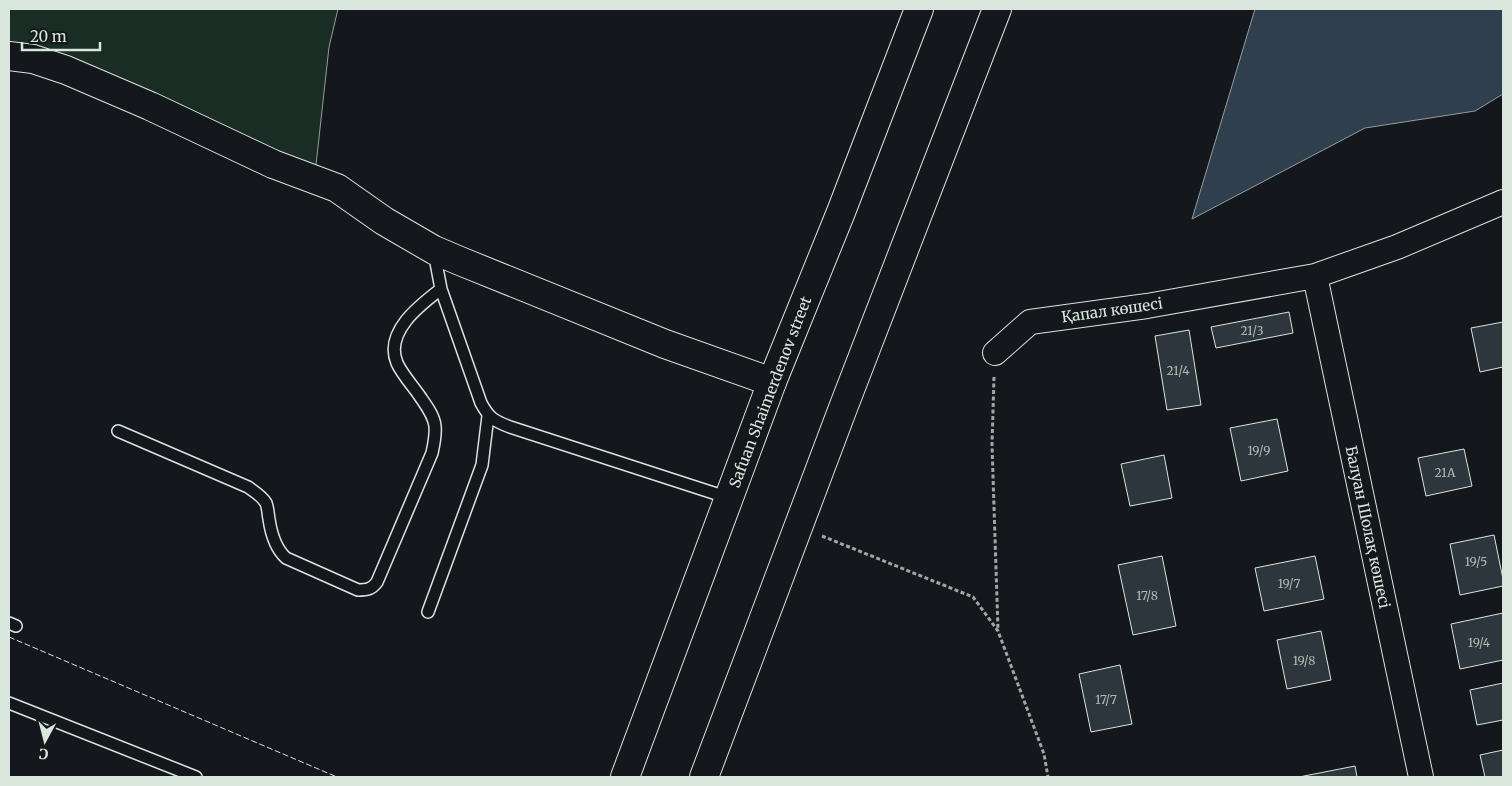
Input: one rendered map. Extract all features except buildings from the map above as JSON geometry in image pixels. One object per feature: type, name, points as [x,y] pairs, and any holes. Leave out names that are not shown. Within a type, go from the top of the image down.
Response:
[{"type":"main road","name":"Safuan Shaimerdenov street","points":[[625,777],[772,382],[841,212],[919,9]]},
{"type":"main road","points":[[704,777],[997,9]]},
{"type":"main road","points":[[9,56],[33,59],[66,70],[150,106],[272,164],[336,188],[384,221],[434,250],[665,344],[772,382]]},
{"type":"street","name":"Қапал көшесі","points":[[995,353],[1030,322],[1147,306],[1315,276],[1397,247],[1503,202]]},
{"type":"street","name":"Балуан Шолақ көшесі","points":[[1315,276],[1422,777]]},
{"type":"lane","points":[[434,250],[441,289],[481,403],[488,416],[510,427],[729,498]]},
{"type":"lane","points":[[118,431],[258,494],[267,504],[275,542],[279,552],[286,558],[358,590],[373,588],[432,453],[435,438],[435,424],[427,407],[397,364],[394,347],[401,328],[418,306],[441,289]]},
{"type":"lane","points":[[428,612],[482,465],[488,416]]},
{"type":"lane","points":[[9,703],[196,777]]},
{"type":"path","points":[[995,353],[992,445],[998,631]]},
{"type":"path","points":[[798,527],[973,597],[998,631],[1044,754],[1048,777]]},
{"type":"green space","points":[[9,9],[338,9],[329,47],[315,174],[9,59]]},
{"type":"water","points":[[1255,9],[1503,9],[1503,94],[1475,111],[1365,128],[1192,219]]},
{"type":"fence","points":[[9,637],[337,777]]}]
